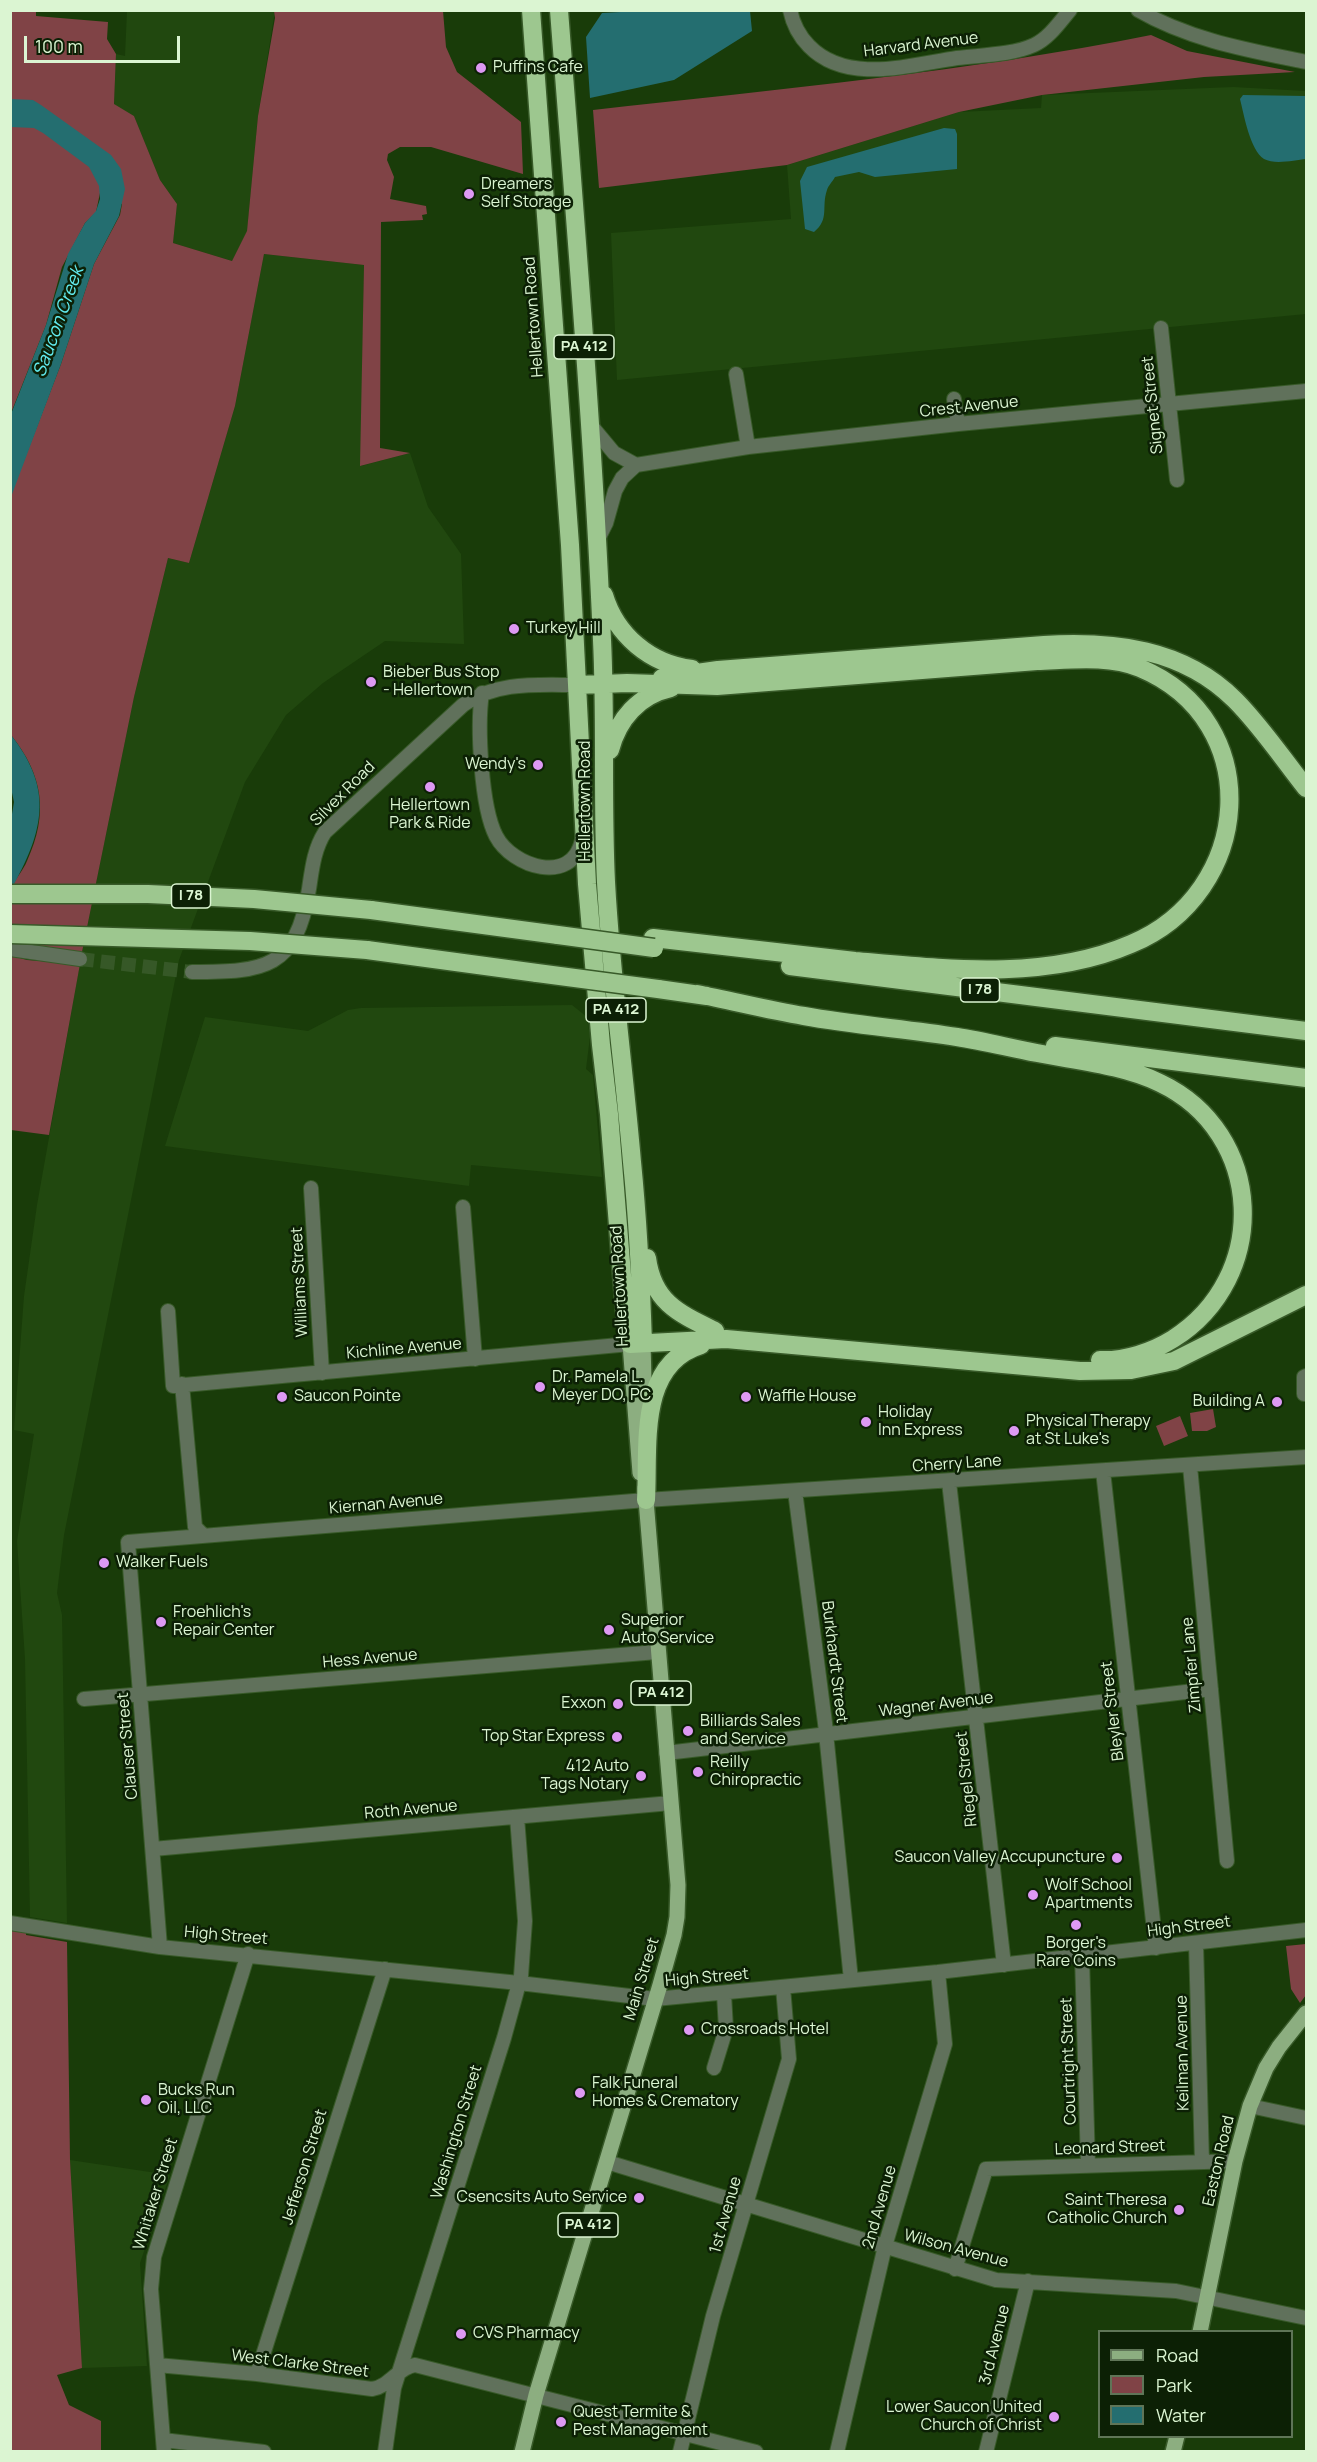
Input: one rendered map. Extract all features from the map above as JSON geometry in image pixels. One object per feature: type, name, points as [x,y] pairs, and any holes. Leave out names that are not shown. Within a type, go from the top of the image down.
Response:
[{"type":"highway","name":"Hellertown Road","points":[[531,10],[560,390],[582,817],[625,1312],[636,1340]]},
{"type":"highway","name":"Hellertown Road","points":[[559,10],[578,237],[597,541],[604,684],[607,900],[636,1222],[636,1340]]},
{"type":"highway","points":[[599,577],[612,615],[622,631],[642,650],[666,663],[685,668],[718,670]]},
{"type":"highway","points":[[577,685],[644,681],[718,670],[1072,644],[1131,647],[1182,664],[1201,674],[1233,698],[1306,788]]},
{"type":"highway","points":[[604,684],[717,686],[857,677],[1037,661],[1080,659],[1121,663],[1138,667],[1169,685],[1193,706],[1210,727],[1224,762],[1228,817],[1220,858],[1200,893],[1186,909],[1133,944],[1083,960],[1018,969],[962,969],[654,943]]},
{"type":"highway","points":[[606,772],[613,738],[628,714],[650,695],[684,686]]},
{"type":"highway","name":"I 78","points":[[10,894],[148,894],[254,899],[371,910],[558,935],[654,943],[1306,1031]]},
{"type":"highway","points":[[10,934],[239,940],[367,950],[1306,1078]]},
{"type":"highway","points":[[636,1340],[767,1332],[1072,1359],[1107,1360],[1130,1357],[1166,1343],[1184,1331],[1209,1308],[1230,1275],[1242,1230],[1243,1209],[1240,1182],[1231,1155],[1212,1125],[1185,1098],[1144,1076],[959,1037],[806,1016],[697,994]]},
{"type":"highway","points":[[636,1222],[643,1239],[650,1276],[661,1298],[689,1318],[721,1335],[1080,1371],[1118,1371],[1174,1361],[1306,1295]]},
{"type":"highway","points":[[646,1500],[651,1406],[658,1380],[682,1354],[721,1335]]},
{"type":"main road","name":"Hellertown Road","points":[[636,1340],[646,1500]]},
{"type":"main road","name":"Main Street","points":[[522,2451],[677,1917],[678,1885],[646,1500]]},
{"type":"main road","name":"Easton Road","points":[[1200,2330],[1250,2106],[1266,2068],[1279,2047],[1306,2013]]},
{"type":"street","name":"Harvard Avenue","points":[[790,10],[798,33],[821,57],[840,66],[869,70],[1025,48],[1047,37],[1070,10]]},
{"type":"street","points":[[1138,10],[1169,26],[1207,40],[1306,62]]},
{"type":"street","name":"Signet Street","points":[[1161,328],[1177,480]]},
{"type":"street","points":[[736,374],[748,447]]},
{"type":"street","name":"Crest Avenue","points":[[636,465],[748,447],[958,424],[1306,391]]},
{"type":"street","points":[[954,399],[958,424]]},
{"type":"street","points":[[588,423],[614,453],[636,465],[622,478],[615,491],[606,523],[597,541]]},
{"type":"street","name":"Silvex Road","points":[[192,972],[242,971],[258,968],[282,955],[289,948],[303,921],[315,855],[325,832],[463,705],[482,693],[508,687],[577,685]]},
{"type":"street","points":[[482,693],[479,724],[483,763],[491,821],[500,843],[532,865],[550,867],[564,865],[572,861],[579,852],[582,817]]},
{"type":"street","points":[[10,949],[80,958]]},
{"type":"street","name":"Williams Street","points":[[311,1188],[322,1373]]},
{"type":"street","points":[[463,1207],[475,1359]]},
{"type":"street","points":[[168,1311],[172,1386],[182,1384],[195,1527],[203,1535]]},
{"type":"street","name":"Kichline Avenue","points":[[182,1384],[475,1359],[636,1340]]},
{"type":"street","points":[[1306,1376],[1304,1377],[1304,1394],[1306,1394]]},
{"type":"street","name":"Cherry Lane","points":[[646,1500],[1306,1457]]},
{"type":"street","name":"Zimpfer Lane","points":[[1190,1466],[1227,1861]]},
{"type":"street","name":"Bleyler Street","points":[[1103,1471],[1156,1948]]},
{"type":"street","name":"Riegel Street","points":[[949,1482],[1004,1965]]},
{"type":"street","name":"Burkhardt Street","points":[[795,1491],[826,1735],[851,1980]]},
{"type":"street","name":"Kiernan Avenue","points":[[128,1542],[646,1500]]},
{"type":"street","name":"Clauser Street","points":[[128,1542],[160,1947]]},
{"type":"street","name":"Hess Avenue","points":[[84,1699],[657,1652]]},
{"type":"street","name":"Wagner Avenue","points":[[666,1753],[1210,1689]]},
{"type":"street","name":"Roth Avenue","points":[[153,1849],[671,1803]]},
{"type":"street","name":"Washington Street","points":[[386,2451],[392,2397],[398,2373],[519,1983],[525,1921],[517,1817]]},
{"type":"street","name":"High Street","points":[[10,1923],[160,1947],[248,1954],[655,1999],[938,1972],[1306,1930]]},
{"type":"street","name":"Keilman Avenue","points":[[1197,1943],[1202,2162]]},
{"type":"street","name":"Whitaker Street","points":[[164,2446],[152,2289],[154,2256],[248,1954]]},
{"type":"street","name":"Courtright Street","points":[[1082,1956],[1088,2165]]},
{"type":"street","name":"Jefferson Street","points":[[257,2374],[385,1969]]},
{"type":"street","name":"2nd Avenue","points":[[837,2451],[885,2246],[945,2044],[938,1972]]},
{"type":"street","name":"1st Avenue","points":[[680,2451],[713,2316],[789,2059],[783,1987]]},
{"type":"street","points":[[714,2068],[726,2030],[724,1994]]},
{"type":"street","points":[[1250,2106],[1306,2118]]},
{"type":"street","name":"Leonard Street","points":[[955,2269],[986,2169],[1236,2161]]},
{"type":"street","name":"Wilson Avenue","points":[[607,2162],[996,2280],[1137,2288],[1208,2296],[1306,2318]]},
{"type":"street","name":"3rd Avenue","points":[[986,2451],[1028,2281]]},
{"type":"street","name":"West Clarke Street","points":[[157,2365],[257,2374],[372,2389],[386,2385],[405,2367],[415,2365],[756,2451]]},
{"type":"street","points":[[164,2446],[264,2451]]},
{"type":"shaded area","points":[[127,11],[275,11],[258,116],[247,232],[232,261],[173,243],[177,204],[160,180],[134,116],[114,105],[116,54],[125,56]]},
{"type":"shaded area","points":[[1233,87],[1306,91],[1306,314],[617,380],[611,233],[791,219],[787,165],[959,112],[1041,108],[1042,95]]},
{"type":"shaded area","points":[[264,254],[364,265],[361,466],[410,453],[428,507],[461,554],[464,644],[385,641],[323,683],[286,715],[245,782],[179,960],[64,1535],[57,1593],[62,1615],[67,1923],[30,1917],[25,1659],[17,1541],[34,1434],[14,1430],[24,1296],[37,1205],[82,952],[134,697],[168,558],[189,563],[235,406]]},
{"type":"shaded area","points":[[572,1005],[587,1017],[590,1037],[586,1069],[593,1075],[602,1177],[471,1165],[469,1186],[165,1146],[205,1017],[308,1031],[348,1010],[361,1008]]},
{"type":"shaded area","points":[[70,2160],[170,2175],[140,2263],[147,2366],[82,2368]]},
{"type":"green space","points":[[11,11],[36,11],[36,16],[108,22],[107,39],[116,54],[114,104],[134,116],[160,180],[177,204],[173,243],[232,261],[247,231],[258,116],[275,18],[274,11],[443,11],[446,47],[457,72],[521,122],[523,174],[431,147],[400,147],[388,154],[387,160],[394,177],[390,199],[426,206],[427,214],[422,215],[423,220],[381,222],[380,448],[410,453],[360,466],[364,265],[264,254],[235,406],[189,563],[168,558],[134,697],[82,952],[46,948],[11,936],[9,907],[11,890],[34,843],[40,811],[36,780],[22,750],[11,735],[10,497],[61,364],[94,264],[120,215],[122,204],[100,193],[96,212],[85,223],[62,267],[46,325],[11,413]]},
{"type":"green space","points":[[1151,35],[1187,51],[1295,72],[1204,77],[1042,95],[959,112],[787,165],[599,188],[593,110],[943,69]]},
{"type":"green space","points":[[10,955],[27,960],[80,964],[49,1135],[11,1130]]},
{"type":"green space","points":[[1213,1409],[1216,1427],[1207,1431],[1192,1431],[1190,1413]]},
{"type":"green space","points":[[1180,1416],[1188,1436],[1164,1446],[1156,1426]]},
{"type":"green space","points":[[10,1928],[26,1931],[26,1935],[67,1942],[70,2160],[82,2368],[57,2375],[69,2405],[101,2421],[101,2451],[11,2451]]},
{"type":"green space","points":[[1306,1944],[1306,1995],[1300,2003],[1291,1989],[1286,1946]]},
{"type":"water","points":[[750,11],[752,31],[674,80],[590,98],[586,37],[602,13]]},
{"type":"water","points":[[1243,95],[1306,96],[1306,159],[1274,162],[1264,159],[1259,154],[1251,140],[1246,123],[1240,99]]},
{"type":"water","name":"Saucon Creek","points":[[11,99],[33,100],[111,155],[121,169],[125,189],[119,216],[94,264],[61,364],[11,497],[11,414],[46,325],[68,254],[85,223],[96,211],[100,199],[99,186],[89,167],[34,128],[11,127]]},
{"type":"water","points":[[944,128],[955,129],[957,134],[957,169],[875,177],[859,172],[835,177],[825,196],[822,222],[814,232],[805,229],[800,181],[807,167]]},
{"type":"water","points":[[11,735],[25,755],[34,775],[39,793],[40,812],[31,849],[11,890],[10,826],[14,802],[11,788]]},
{"type":"tunnel","points":[[80,959],[192,972]]},
{"type":"place","name":"Puffins Cafe","points":[[481,68]]},
{"type":"place","name":"Dreamers Self Storage","points":[[469,194]]},
{"type":"place","name":"Turkey Hill","points":[[514,629]]},
{"type":"place","name":"Bieber Bus Stop - Hellertown","points":[[371,682]]},
{"type":"place","name":"Wendy's","points":[[538,765]]},
{"type":"place","name":"Hellertown Park & Ride","points":[[430,787]]},
{"type":"place","name":"Dr. Pamela L. Meyer DO, PC","points":[[540,1387]]},
{"type":"place","name":"Saucon Pointe","points":[[282,1397]]},
{"type":"place","name":"Waffle House","points":[[746,1397]]},
{"type":"place","name":"Building A","points":[[1277,1402]]},
{"type":"place","name":"Holiday Inn Express","points":[[866,1422]]},
{"type":"place","name":"Physical Therapy at St Luke's","points":[[1014,1431]]},
{"type":"place","name":"Walker Fuels","points":[[104,1563]]},
{"type":"place","name":"Froehlich's Repair Center","points":[[161,1622]]},
{"type":"place","name":"Superior Auto Service","points":[[609,1630]]},
{"type":"place","name":"Exxon","points":[[618,1704]]},
{"type":"place","name":"Billiards Sales and Service","points":[[688,1731]]},
{"type":"place","name":"Top Star Express","points":[[617,1737]]},
{"type":"place","name":"Reilly Chiropractic","points":[[698,1772]]},
{"type":"place","name":"412 Auto Tags Notary","points":[[641,1776]]},
{"type":"place","name":"Saucon Valley Accupuncture","points":[[1117,1858]]},
{"type":"place","name":"Wolf School Apartments","points":[[1033,1895]]},
{"type":"place","name":"Borger's Rare Coins","points":[[1076,1925]]},
{"type":"place","name":"Crossroads Hotel","points":[[689,2030]]},
{"type":"place","name":"Falk Funeral Homes & Crematory","points":[[580,2093]]},
{"type":"place","name":"Bucks Run Oil, LLC","points":[[146,2100]]},
{"type":"place","name":"Csencsits Auto Service","points":[[639,2198]]},
{"type":"place","name":"Saint Theresa Catholic Church","points":[[1179,2210]]},
{"type":"place","name":"CVS Pharmacy","points":[[461,2334]]},
{"type":"place","name":"Lower Saucon United Church of Christ","points":[[1054,2417]]},
{"type":"place","name":"Quest Termite & Pest Management","points":[[561,2422]]}]
